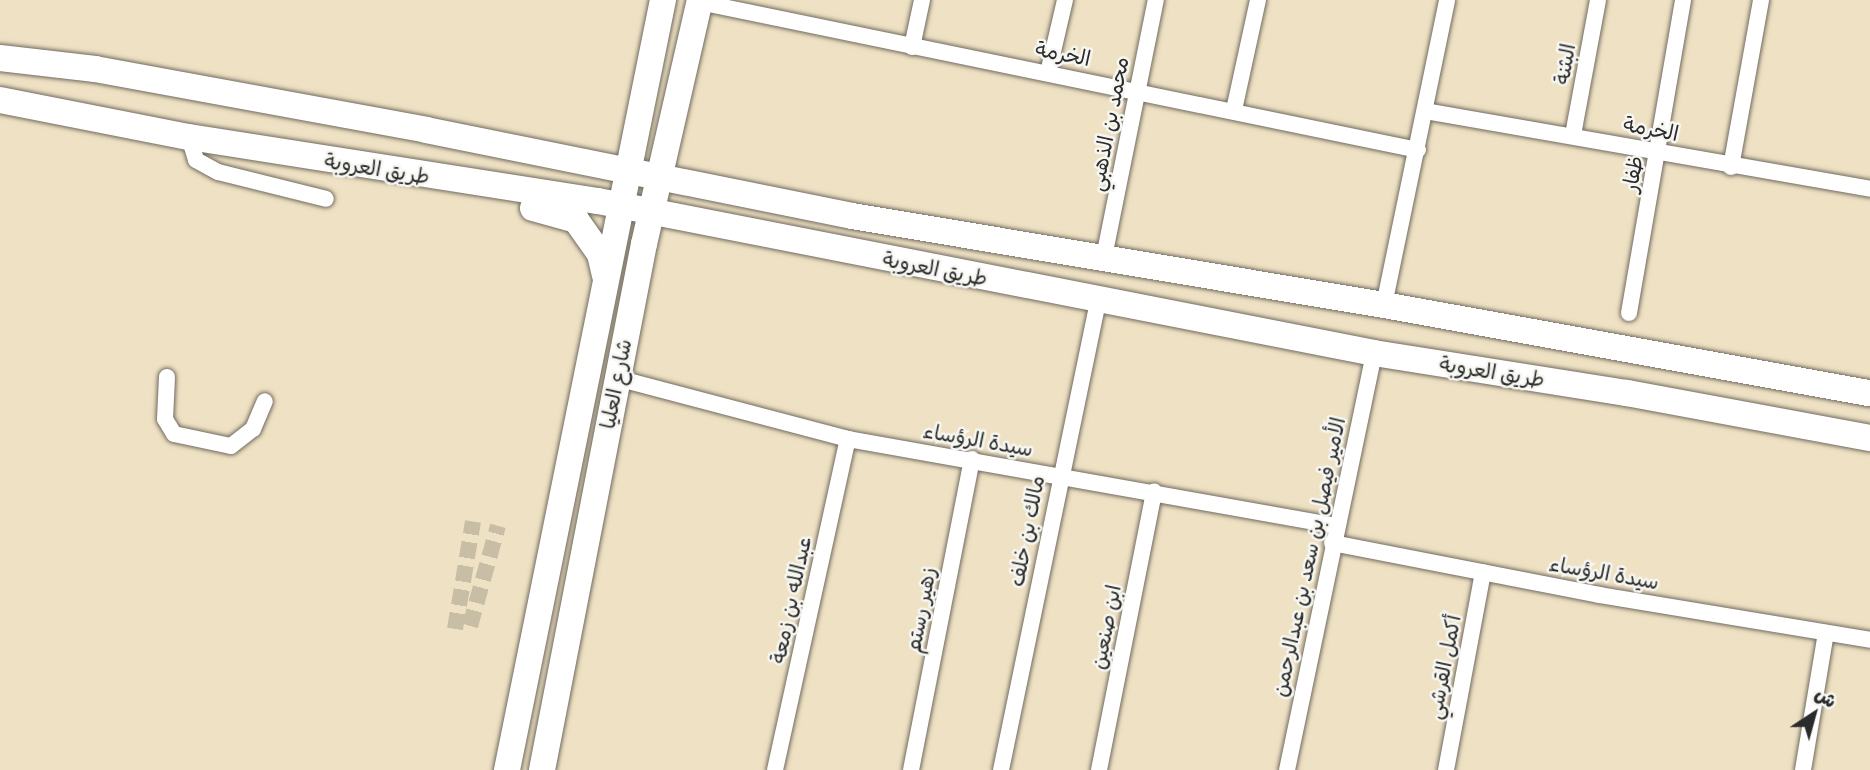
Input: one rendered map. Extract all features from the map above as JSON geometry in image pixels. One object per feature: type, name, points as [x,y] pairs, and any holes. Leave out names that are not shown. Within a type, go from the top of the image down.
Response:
[{"type":"main road","name":"شارع العليا","points":[[507,770],[607,282],[619,206],[663,0]]},
{"type":"main road","name":"شارع العليا","points":[[542,770],[617,377],[651,213],[700,1]]},
{"type":"main road","points":[[0,43],[65,55],[95,69]]},
{"type":"main road","name":"طريق العروبة","points":[[0,58],[95,69],[627,170],[852,216],[1384,305],[1870,393]]},
{"type":"main road","name":"طريق العروبة","points":[[0,100],[189,137],[421,177],[619,206],[1098,301],[1270,330],[1374,353],[1627,393],[1870,438]]},
{"type":"main road","points":[[0,115],[84,116]]},
{"type":"main road","points":[[421,177],[462,193],[576,220],[600,254],[607,282]]},
{"type":"street","points":[[912,47],[922,0]]},
{"type":"street","points":[[1048,73],[1065,0]]},
{"type":"street","name":"محمد بن الذهبي","points":[[1104,257],[1156,0]]},
{"type":"street","points":[[1234,110],[1258,0]]},
{"type":"street","points":[[1384,305],[1447,0]]},
{"type":"street","name":"البثنة","points":[[1573,135],[1598,0]]},
{"type":"street","name":"ظفار","points":[[1629,313],[1683,0]]},
{"type":"street","points":[[1731,167],[1761,0]]},
{"type":"street","name":"الخرمة","points":[[700,1],[1418,150]]},
{"type":"street","name":"الخرمة","points":[[1424,111],[1573,135],[1731,167],[1870,189]]},
{"type":"street","points":[[189,137],[196,160],[218,172],[326,198]]},
{"type":"street","name":"مالك بن خلف","points":[[1001,770],[1059,476],[1098,301]]},
{"type":"street","name":"الأمير فيصل بن سعد بن عبدالرحمن","points":[[1287,770],[1335,526],[1374,353]]},
{"type":"street","points":[[167,377],[165,419],[174,434],[231,446],[253,429],[265,401]]},
{"type":"street","name":"سيدة الرؤساء","points":[[617,377],[848,439],[1154,491],[1335,526]]},
{"type":"street","name":"عبدالله بن زمعة","points":[[775,770],[848,439]]},
{"type":"street","name":"زهير رستم","points":[[911,770],[972,459]]},
{"type":"street","name":"ابن صنعين","points":[[1099,770],[1154,491]]},
{"type":"street","name":"سيدة الرؤساء","points":[[1332,542],[1483,572],[1870,640]]},
{"type":"street","name":"أكمل القرشي","points":[[1446,770],[1483,572]]},
{"type":"street","points":[[1803,770],[1826,633]]},
{"type":"tunnel","points":[[455,629],[473,522]]},
{"type":"tunnel","points":[[470,626],[498,526]]}]
